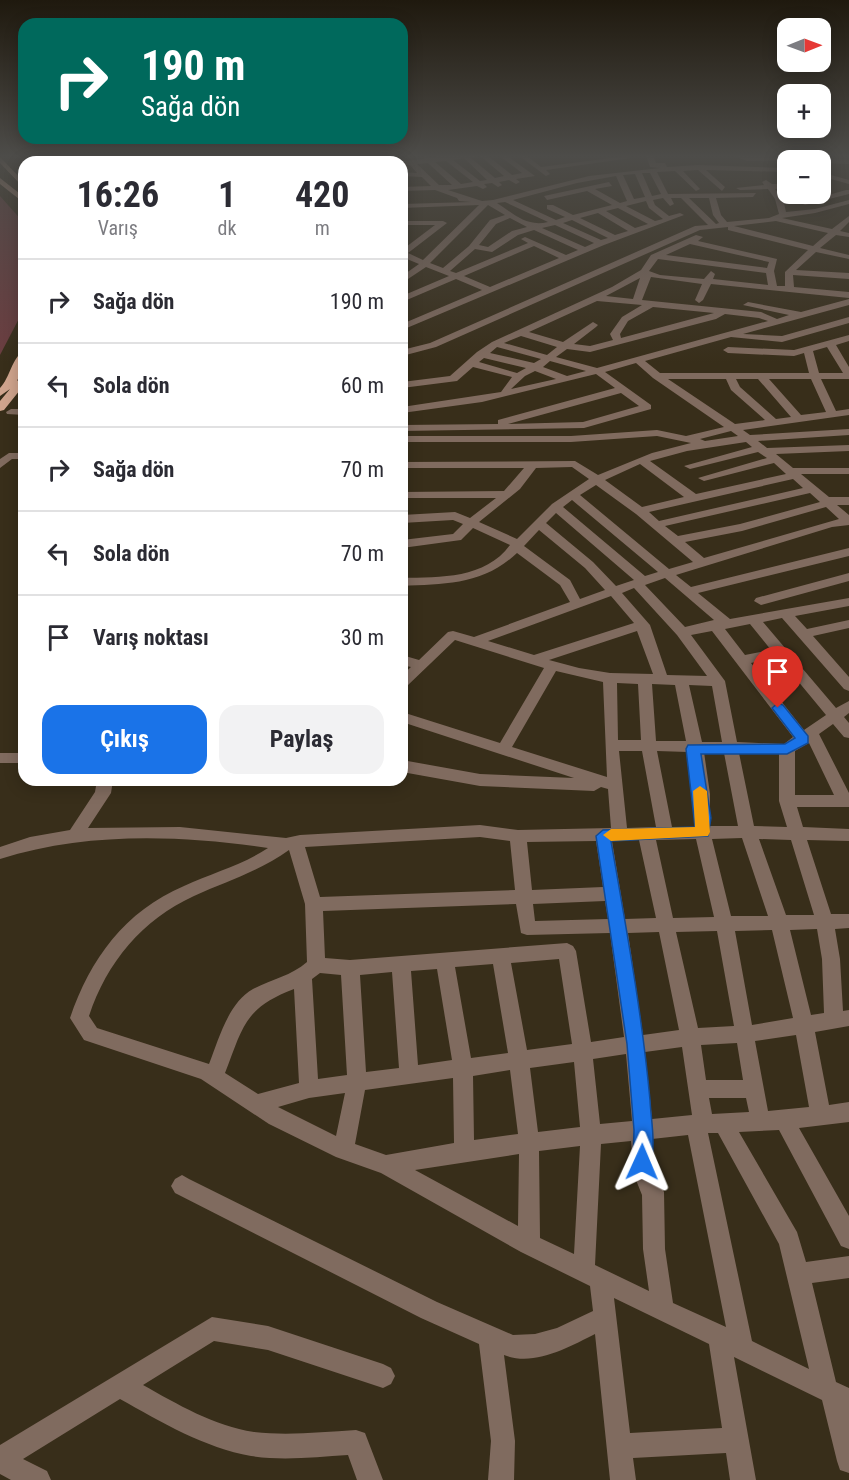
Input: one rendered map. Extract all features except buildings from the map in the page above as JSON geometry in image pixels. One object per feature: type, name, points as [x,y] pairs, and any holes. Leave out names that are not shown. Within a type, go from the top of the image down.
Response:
[{"type":"main road","points":[[0,393],[11,383],[18,367]]},
{"type":"main road","points":[[0,408],[18,386]]},
{"type":"street","points":[[408,249],[441,224]]},
{"type":"street","points":[[408,276],[424,264],[464,224]]},
{"type":"street","points":[[446,271],[474,246],[491,224]]},
{"type":"street","points":[[497,224],[533,244],[566,258]]},
{"type":"street","points":[[526,224],[585,250]]},
{"type":"street","points":[[489,250],[515,233],[545,224]]},
{"type":"street","points":[[556,224],[601,243]]},
{"type":"street","points":[[585,224],[615,238]]},
{"type":"street","points":[[622,224],[634,231]]},
{"type":"street","points":[[408,324],[650,224]]},
{"type":"street","points":[[709,224],[811,249],[849,254]]},
{"type":"street","points":[[715,224],[718,227]]},
{"type":"street","points":[[408,351],[450,338],[718,227],[732,224]]},
{"type":"street","points":[[767,224],[787,234],[821,242],[849,254]]},
{"type":"street","points":[[742,268],[752,257],[779,241],[798,224]]},
{"type":"street","points":[[822,224],[835,232],[849,235]]},
{"type":"street","points":[[790,286],[789,272],[811,249],[844,224]]},
{"type":"street","points":[[681,260],[690,246],[718,227]]},
{"type":"street","points":[[408,231],[431,230]]},
{"type":"street","points":[[408,237],[423,236]]},
{"type":"street","points":[[730,238],[759,245]]},
{"type":"street","points":[[408,296],[533,244]]},
{"type":"street","points":[[474,246],[504,257]]},
{"type":"street","points":[[408,384],[453,379],[480,354],[495,344],[646,271],[658,256],[677,247],[690,246],[774,261],[772,280]]},
{"type":"street","points":[[781,251],[804,256]]},
{"type":"street","points":[[662,330],[699,300],[714,264],[722,252]]},
{"type":"street","points":[[790,286],[849,287],[837,265],[849,254]]},
{"type":"street","points":[[658,256],[742,268],[790,286],[848,303]]},
{"type":"street","points":[[408,257],[490,290]]},
{"type":"street","points":[[646,271],[675,278],[772,280]]},
{"type":"street","points":[[646,271],[709,278]]},
{"type":"street","points":[[637,302],[646,271]]},
{"type":"street","points":[[789,272],[844,277]]},
{"type":"street","points":[[673,288],[675,278]]},
{"type":"street","points":[[593,298],[671,306],[699,300],[782,300]]},
{"type":"street","points":[[699,300],[722,312],[761,315],[777,322]]},
{"type":"street","points":[[699,300],[754,305],[802,315]]},
{"type":"street","points":[[801,302],[829,308]]},
{"type":"street","points":[[408,409],[507,394],[848,303]]},
{"type":"street","points":[[625,364],[614,354],[619,353],[615,343],[615,334],[625,319],[652,304]]},
{"type":"street","points":[[519,332],[584,349],[713,317],[722,312]]},
{"type":"street","points":[[725,335],[777,339],[849,320]]},
{"type":"street","points":[[507,394],[506,389],[518,376],[593,325]]},
{"type":"street","points":[[725,335],[735,388],[773,422]]},
{"type":"street","points":[[731,365],[762,367],[784,354],[808,351],[849,338]]},
{"type":"street","points":[[777,339],[784,354],[789,377]]},
{"type":"street","points":[[657,376],[731,365],[762,367],[789,377],[848,379],[845,359],[830,343]]},
{"type":"street","points":[[408,428],[491,425],[519,428],[584,425],[647,407],[598,371],[495,344]]},
{"type":"street","points":[[808,351],[815,377],[832,413]]},
{"type":"street","points":[[480,354],[532,366],[566,379]]},
{"type":"street","points":[[638,360],[657,376],[748,439],[813,489],[849,521]]},
{"type":"street","points":[[470,363],[518,376]]},
{"type":"street","points":[[762,367],[798,418]]},
{"type":"street","points":[[437,381],[463,392],[488,398]]},
{"type":"street","points":[[491,425],[623,389]]},
{"type":"street","points":[[11,412],[18,412]]},
{"type":"street","points":[[690,438],[732,428],[849,412]]},
{"type":"street","points":[[408,582],[447,580],[481,573],[496,564],[556,507],[573,494],[596,480],[643,460],[671,451],[707,444],[849,432]]},
{"type":"street","points":[[408,464],[475,452],[571,440],[657,433],[690,438],[707,444]]},
{"type":"street","points":[[821,433],[831,448]]},
{"type":"street","points":[[408,440],[475,452],[531,466],[575,464],[640,511],[702,563]]},
{"type":"street","points":[[690,466],[762,450],[849,448]]},
{"type":"street","points":[[671,451],[721,492]]},
{"type":"street","points":[[0,465],[9,456],[18,456]]},
{"type":"street","points":[[643,460],[693,498]]},
{"type":"street","points":[[704,478],[774,460]]},
{"type":"street","points":[[408,543],[457,537],[471,521],[523,479],[531,466]]},
{"type":"street","points":[[640,511],[795,475],[849,471]]},
{"type":"street","points":[[795,475],[849,480]]},
{"type":"street","points":[[655,525],[813,489]]},
{"type":"street","points":[[408,495],[507,494]]},
{"type":"street","points":[[573,494],[690,591],[720,623],[742,660],[807,737],[847,801]]},
{"type":"street","points":[[673,541],[742,527],[828,502],[849,501]]},
{"type":"street","points":[[556,507],[639,582],[682,632],[718,681],[747,832],[779,921],[804,1024],[821,1116]]},
{"type":"street","points":[[408,519],[455,516],[471,521],[517,545],[565,583],[577,604]]},
{"type":"street","points":[[475,641],[639,582],[830,524],[849,521]]},
{"type":"street","points":[[538,524],[564,542],[616,592],[643,625],[662,679]]},
{"type":"street","points":[[690,591],[849,552]]},
{"type":"street","points":[[787,568],[830,605]]},
{"type":"street","points":[[761,601],[849,577]]},
{"type":"street","points":[[741,579],[761,601],[804,634],[849,686]]},
{"type":"street","points":[[682,632],[720,623],[849,602]]},
{"type":"street","points":[[753,619],[783,651],[849,733]]},
{"type":"street","points":[[533,660],[643,625]]},
{"type":"street","points":[[804,634],[847,626]]},
{"type":"street","points":[[408,678],[453,635],[533,660],[610,678],[718,681]]},
{"type":"street","points":[[742,660],[783,651]]},
{"type":"street","points":[[408,662],[422,665]]},
{"type":"street","points":[[502,750],[553,665]]},
{"type":"street","points":[[610,678],[611,745],[615,786],[612,894],[636,1044],[643,1130],[642,1162],[648,1187],[653,1192],[654,1249],[663,1309]]},
{"type":"street","points":[[645,679],[649,747],[665,832]]},
{"type":"street","points":[[681,680],[704,818],[702,832],[725,926],[760,1120]]},
{"type":"street","points":[[611,745],[733,750],[787,749],[849,706]]},
{"type":"street","points":[[408,719],[615,786]]},
{"type":"street","points":[[255,1104],[309,1089],[690,1037],[746,1034],[841,1019],[825,922],[787,801],[787,749]]},
{"type":"street","points":[[0,758],[18,758]]},
{"type":"street","points":[[408,767],[480,780],[615,786]]},
{"type":"street","points":[[75,835],[103,793],[104,786]]},
{"type":"street","points":[[787,801],[847,801]]},
{"type":"street","points":[[0,853],[21,844],[75,835],[186,833],[291,843],[480,831],[518,836],[665,832],[849,835]]},
{"type":"street","points":[[646,833],[690,1037],[697,1089],[708,1124],[742,1347]]},
{"type":"street","points":[[518,836],[522,898],[527,928],[725,926],[779,921],[849,921]]},
{"type":"street","points":[[291,843],[314,904],[309,972],[309,1089]]},
{"type":"street","points":[[291,843],[268,859],[158,906],[135,924],[108,959],[82,1004],[78,1018],[91,1034],[214,1077],[276,1117],[343,1150],[386,1166],[529,1244],[835,1394]]},
{"type":"street","points":[[314,904],[612,894]]},
{"type":"street","points":[[214,1077],[243,1008],[258,996],[309,972],[567,951],[583,1052],[591,1135],[592,1275],[603,1318],[623,1480]]},
{"type":"street","points":[[501,957],[519,1061],[529,1143],[529,1244]]},
{"type":"street","points":[[445,960],[464,1067],[464,1151]]},
{"type":"street","points":[[401,965],[409,1077]]},
{"type":"street","points":[[343,1150],[357,1083],[350,968]]},
{"type":"street","points":[[697,1089],[754,1089]]},
{"type":"street","points":[[386,1166],[464,1151],[591,1135],[708,1124],[848,1115]]},
{"type":"street","points":[[784,1120],[849,1238]]},
{"type":"street","points":[[708,1124],[789,1240],[835,1394],[849,1461]]},
{"type":"street","points":[[182,1186],[429,1310],[513,1347],[535,1346],[560,1339],[603,1318]]},
{"type":"street","points":[[799,1274],[849,1267]]},
{"type":"street","points":[[0,1460],[212,1329],[268,1338],[383,1376]]},
{"type":"street","points":[[720,1336],[742,1480]]},
{"type":"street","points":[[490,1337],[503,1441],[501,1480]]},
{"type":"street","points":[[121,1386],[180,1418],[241,1442],[300,1445],[356,1442],[370,1480]]},
{"type":"street","points":[[618,1446],[736,1440]]},
{"type":"street","points":[[0,1460],[38,1480]]},
{"type":"shaded area","points":[[0,224],[18,224],[18,320],[0,355]]},
{"type":"slow traffic","points":[[611,835],[702,832],[704,818],[700,791]]},
{"type":"route","points":[[642,1162],[643,1130],[636,1044],[603,836],[702,832],[704,818],[693,749],[787,749],[803,740],[778,708]]}]
